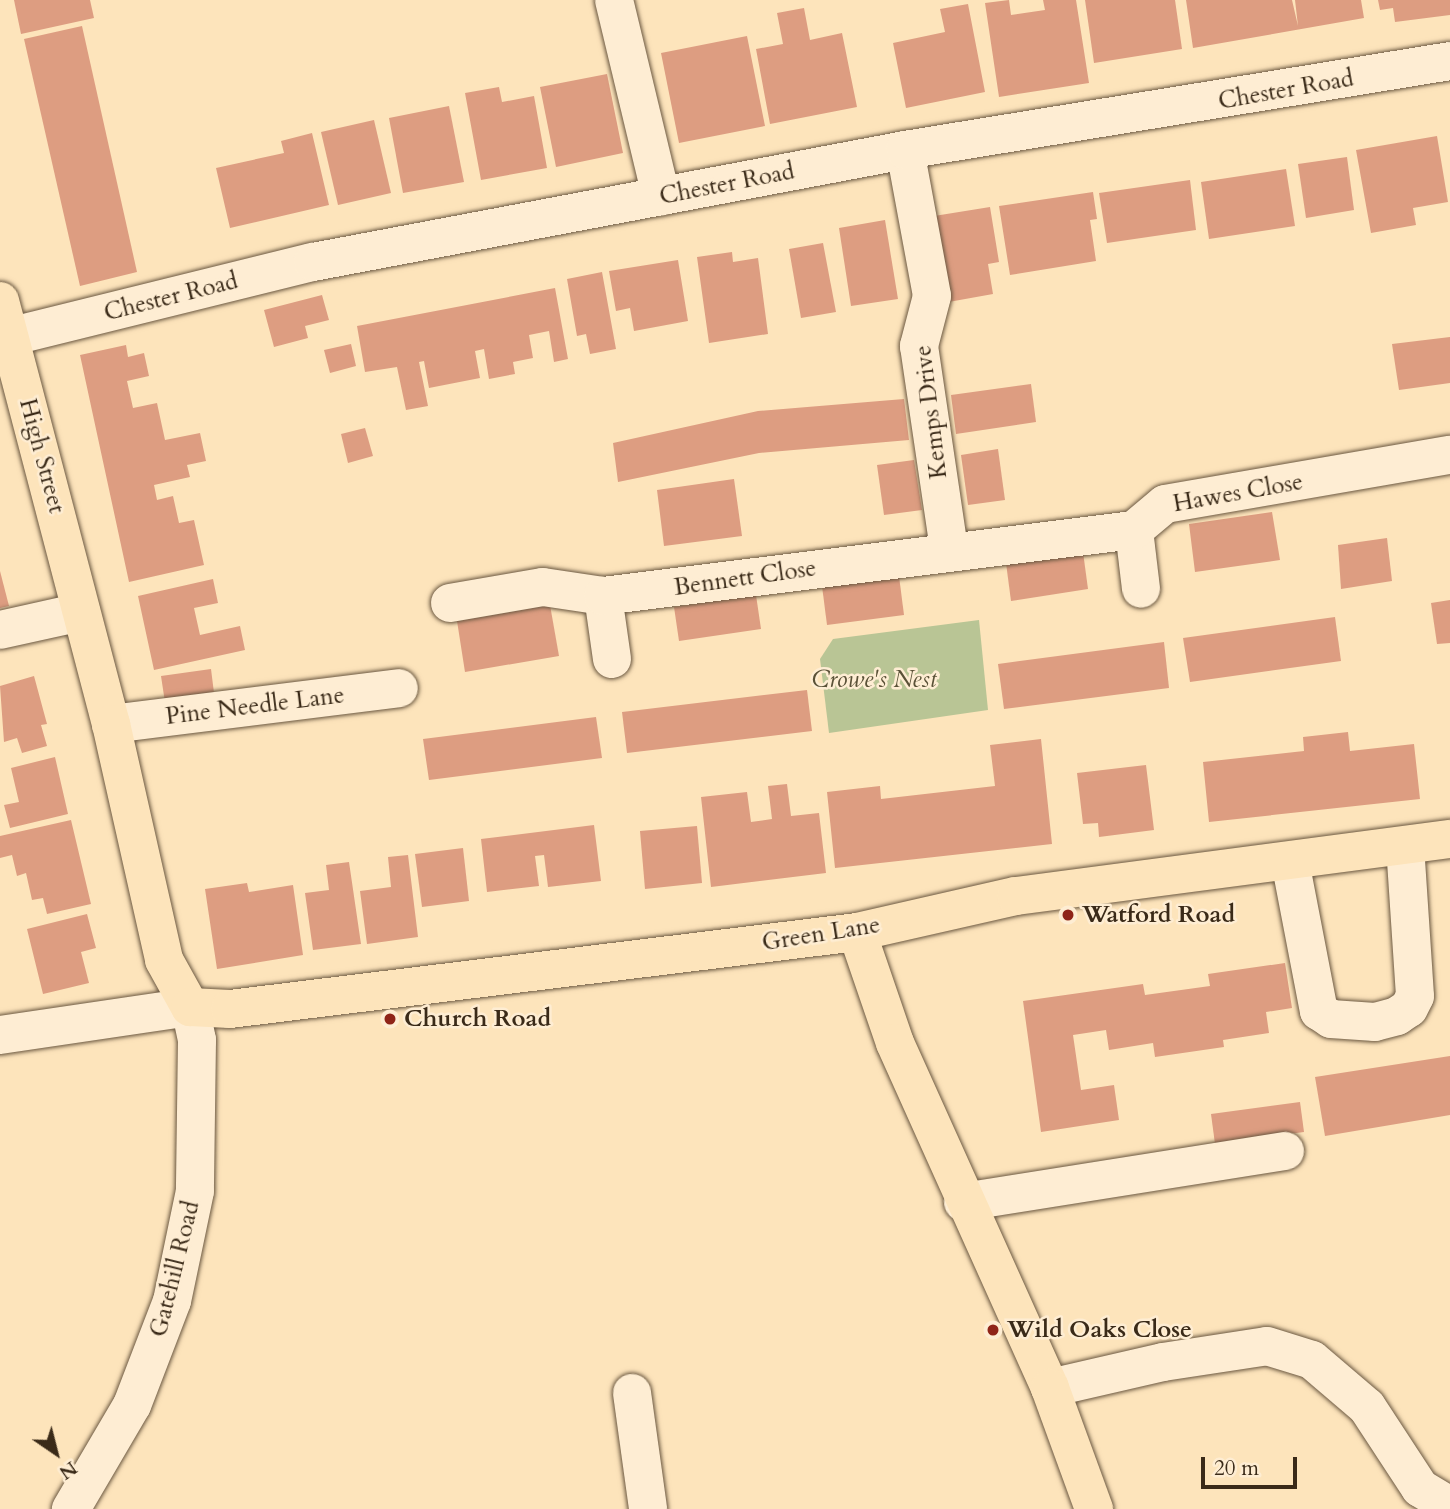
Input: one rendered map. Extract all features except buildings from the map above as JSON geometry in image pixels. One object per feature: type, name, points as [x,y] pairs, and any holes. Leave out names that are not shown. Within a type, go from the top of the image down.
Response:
[{"type":"main road","name":"High Street","points":[[5,319],[81,612]]},
{"type":"main road","points":[[81,612],[111,724],[164,960],[190,1007]]},
{"type":"main road","name":"Green Lane","points":[[190,1007],[230,1009],[857,932],[1016,896],[1450,839]]},
{"type":"main road","points":[[857,932],[895,1043],[963,1202],[1050,1388],[1094,1509]]},
{"type":"street","points":[[614,0],[661,196]]},
{"type":"street","name":"Chester Road","points":[[5,319],[905,150],[1450,61]]},
{"type":"street","name":"Kemps Drive","points":[[905,150],[932,296],[919,346],[949,550]]},
{"type":"street","name":"Hawes Close","points":[[1134,530],[1165,504],[1450,455]]},
{"type":"street","points":[[949,550],[1134,530],[1141,589]]},
{"type":"street","name":"Bennett Close","points":[[450,603],[543,587],[603,596],[949,550]]},
{"type":"street","points":[[603,596],[612,659]]},
{"type":"street","points":[[0,630],[81,612]]},
{"type":"street","name":"Pine Needle Lane","points":[[111,724],[399,688]]},
{"type":"street","points":[[1290,861],[1319,1011],[1331,1019],[1376,1022],[1397,1016],[1409,1008],[1415,996],[1405,846]]},
{"type":"street","points":[[0,1035],[190,1007]]},
{"type":"street","name":"Gatehill Road","points":[[71,1509],[132,1405],[168,1312],[186,1247],[195,1191],[198,1040],[190,1007]]},
{"type":"street","points":[[963,1202],[1285,1151]]},
{"type":"street","points":[[1050,1388],[1163,1362],[1267,1346],[1312,1360],[1367,1407],[1420,1488],[1450,1506]]},
{"type":"street","points":[[632,1393],[649,1509]]},
{"type":"green space","name":"Crowe's Nest","points":[[979,620],[988,710],[829,733],[820,659],[833,639]]},
{"type":"place","name":"Watford Road","points":[[1068,915]]},
{"type":"place","name":"Church Road","points":[[390,1019]]},
{"type":"place","name":"Wild Oaks Close","points":[[993,1330]]}]
